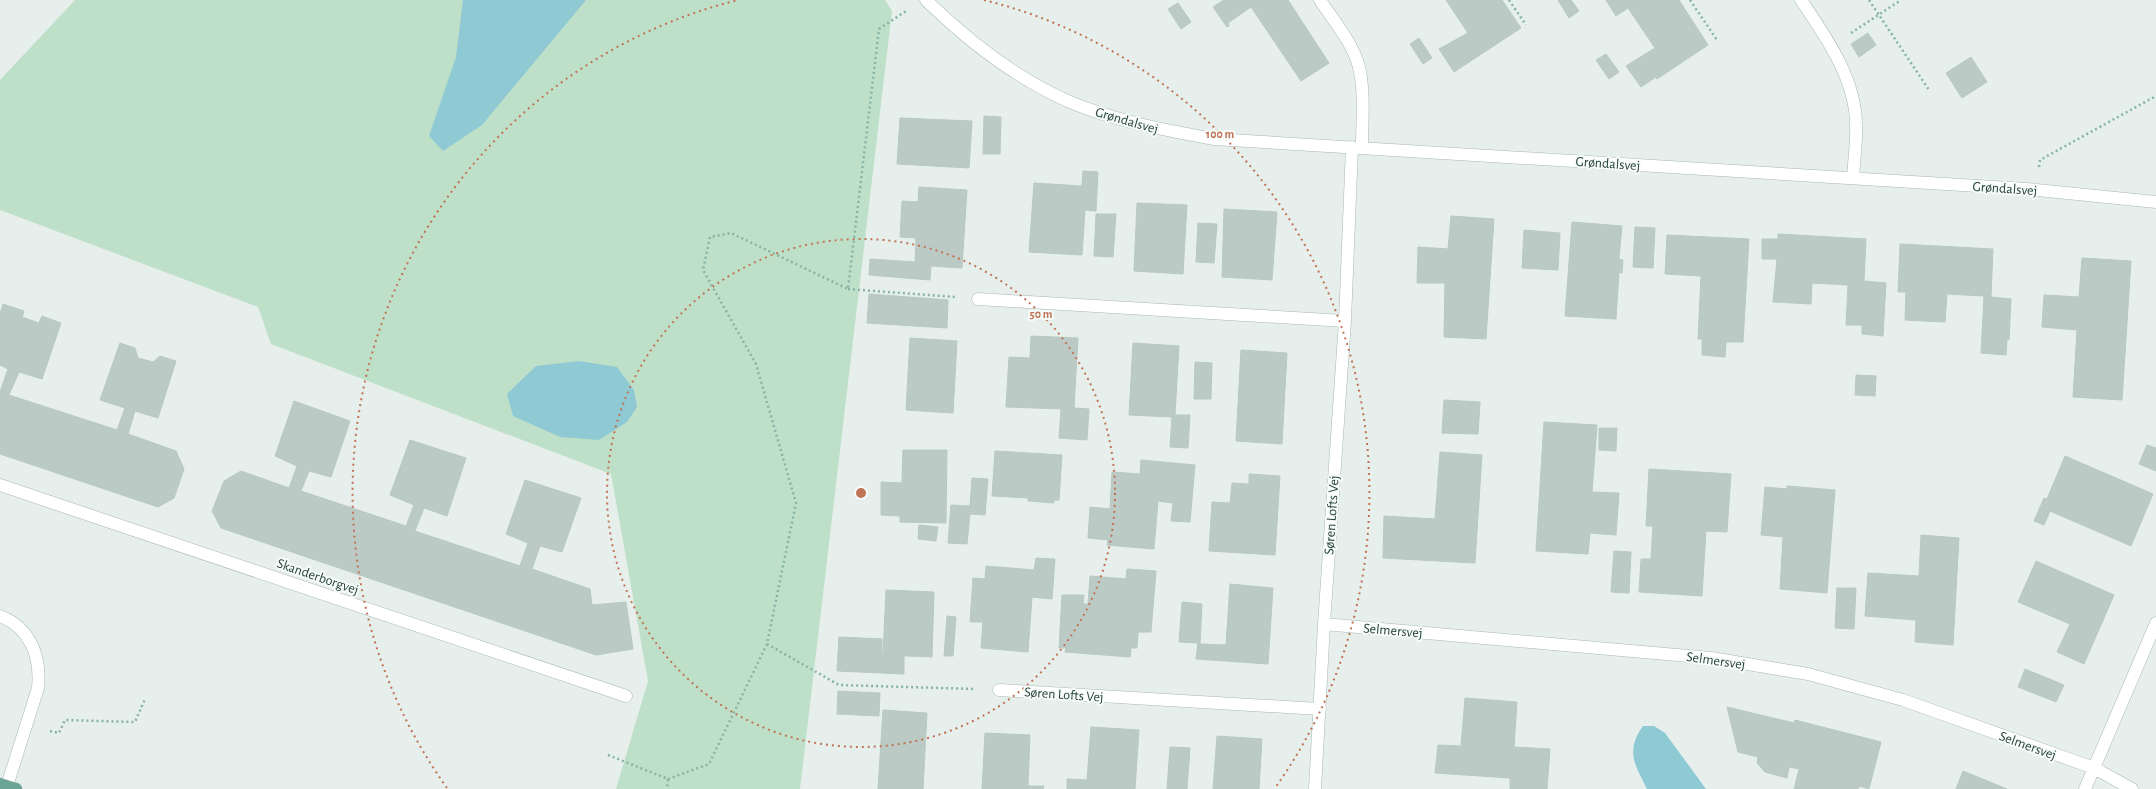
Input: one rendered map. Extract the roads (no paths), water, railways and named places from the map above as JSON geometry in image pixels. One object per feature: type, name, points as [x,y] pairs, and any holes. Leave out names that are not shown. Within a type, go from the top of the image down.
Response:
[{"type":"street","name":"Grøndalsvej","points":[[926,0],[956,29],[996,60],[1069,102],[1101,113],[1167,131],[1214,139],[2036,190],[2156,202]]},
{"type":"street","points":[[1320,0],[1348,42],[1358,65],[1362,89],[1357,147]]},
{"type":"street","points":[[1802,0],[1832,46],[1845,76],[1856,122],[1853,178]]},
{"type":"street","name":"Søren Lofts Vej","points":[[1315,789],[1324,624],[1357,147]]},
{"type":"street","points":[[978,299],[1345,322]]},
{"type":"street","name":"Skanderborgvej","points":[[0,485],[626,696]]},
{"type":"street","points":[[0,616],[16,624],[25,633],[36,655],[39,675],[38,688],[7,787]]},
{"type":"street","points":[[2085,789],[2156,623]]},
{"type":"street","name":"Selmersvej","points":[[1324,624],[1711,658],[1808,674],[1903,700],[2094,768],[2132,789]]},
{"type":"street","name":"Søren Lofts Vej","points":[[999,690],[1320,709]]},
{"type":"water","points":[[463,0],[586,0],[482,125],[443,151],[429,136],[456,57]]},
{"type":"water","points":[[579,361],[617,367],[634,390],[637,407],[627,422],[599,440],[560,437],[513,416],[507,394],[536,366]]},
{"type":"water","points":[[1643,726],[1654,726],[1665,733],[1706,789],[1647,789],[1636,765],[1633,751],[1634,743]]}]
